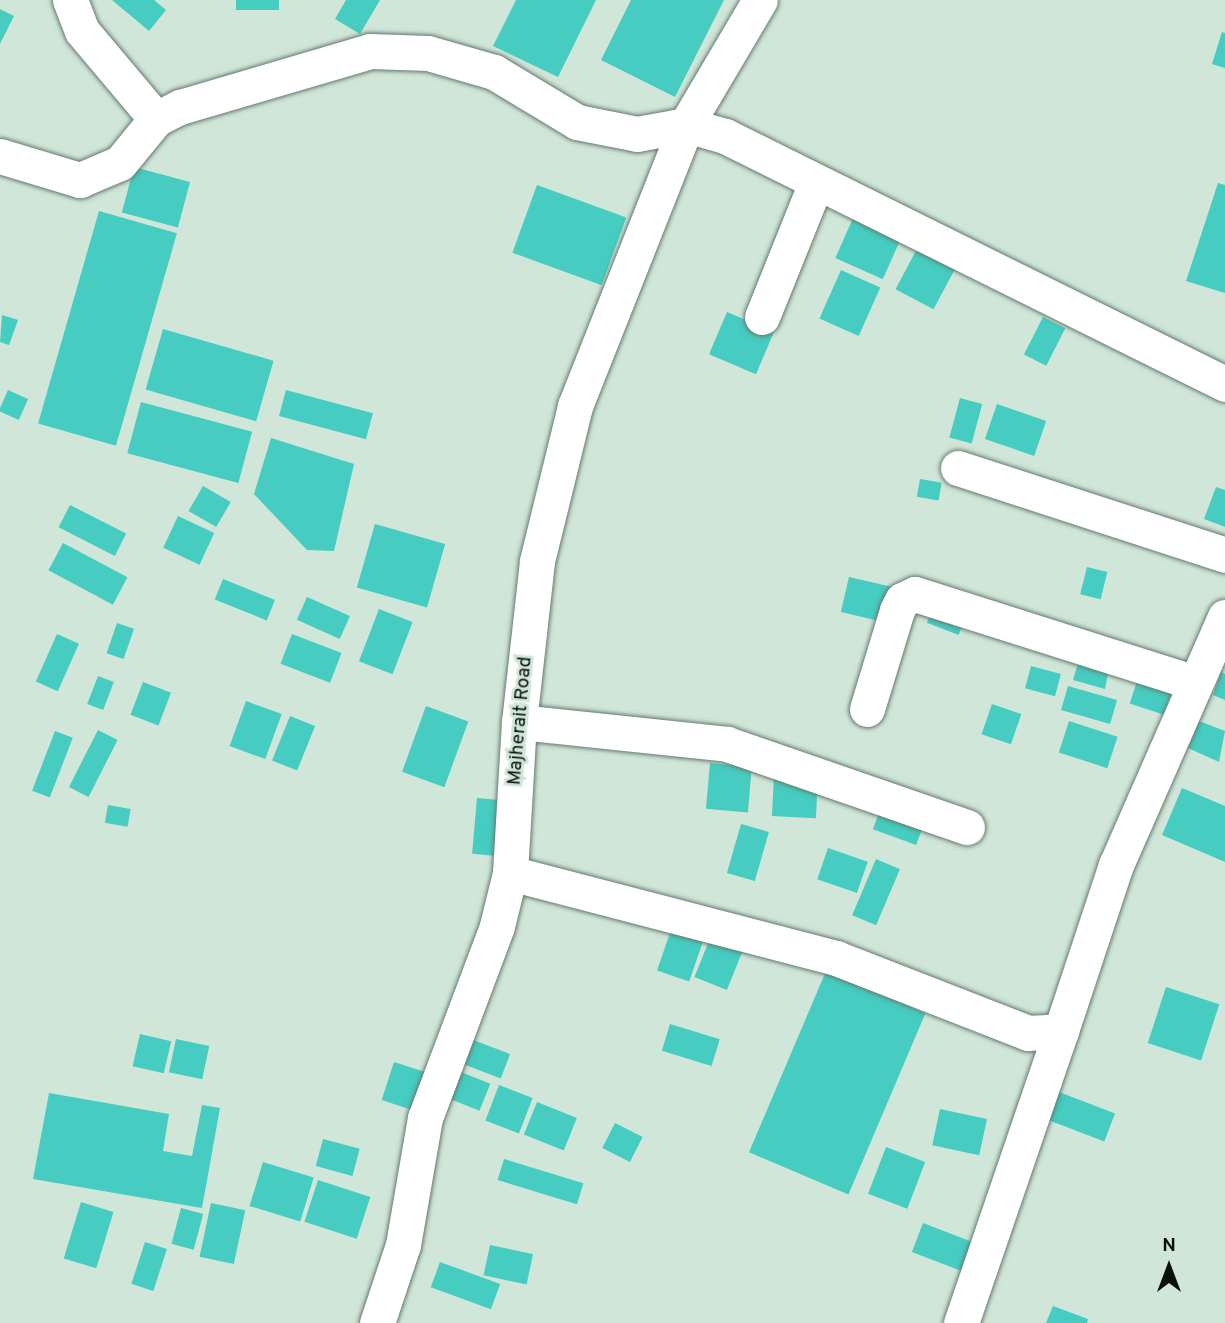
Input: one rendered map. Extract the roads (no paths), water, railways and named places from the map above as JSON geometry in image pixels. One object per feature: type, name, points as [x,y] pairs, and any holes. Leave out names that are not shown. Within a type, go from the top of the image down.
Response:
[{"type":"street","points":[[70,0],[82,31],[156,119]]},
{"type":"street","name":"Majherait Road","points":[[377,1323],[403,1245],[425,1118],[496,926],[510,873],[519,722],[537,561],[575,406],[686,125],[760,0]]},
{"type":"street","points":[[0,156],[60,176],[87,178],[120,163],[156,119],[180,107],[370,51],[428,53],[476,64],[577,122],[637,134],[686,125],[761,152],[816,183],[1225,384]]},
{"type":"street","points":[[762,317],[816,183]]},
{"type":"street","points":[[958,468],[1225,555]]},
{"type":"street","points":[[867,709],[897,610],[915,594],[1195,684]]},
{"type":"street","points":[[961,1323],[1116,865],[1225,617]]},
{"type":"street","points":[[519,722],[727,744],[967,827]]},
{"type":"street","points":[[510,873],[836,958],[1028,1033],[1061,1031]]}]
